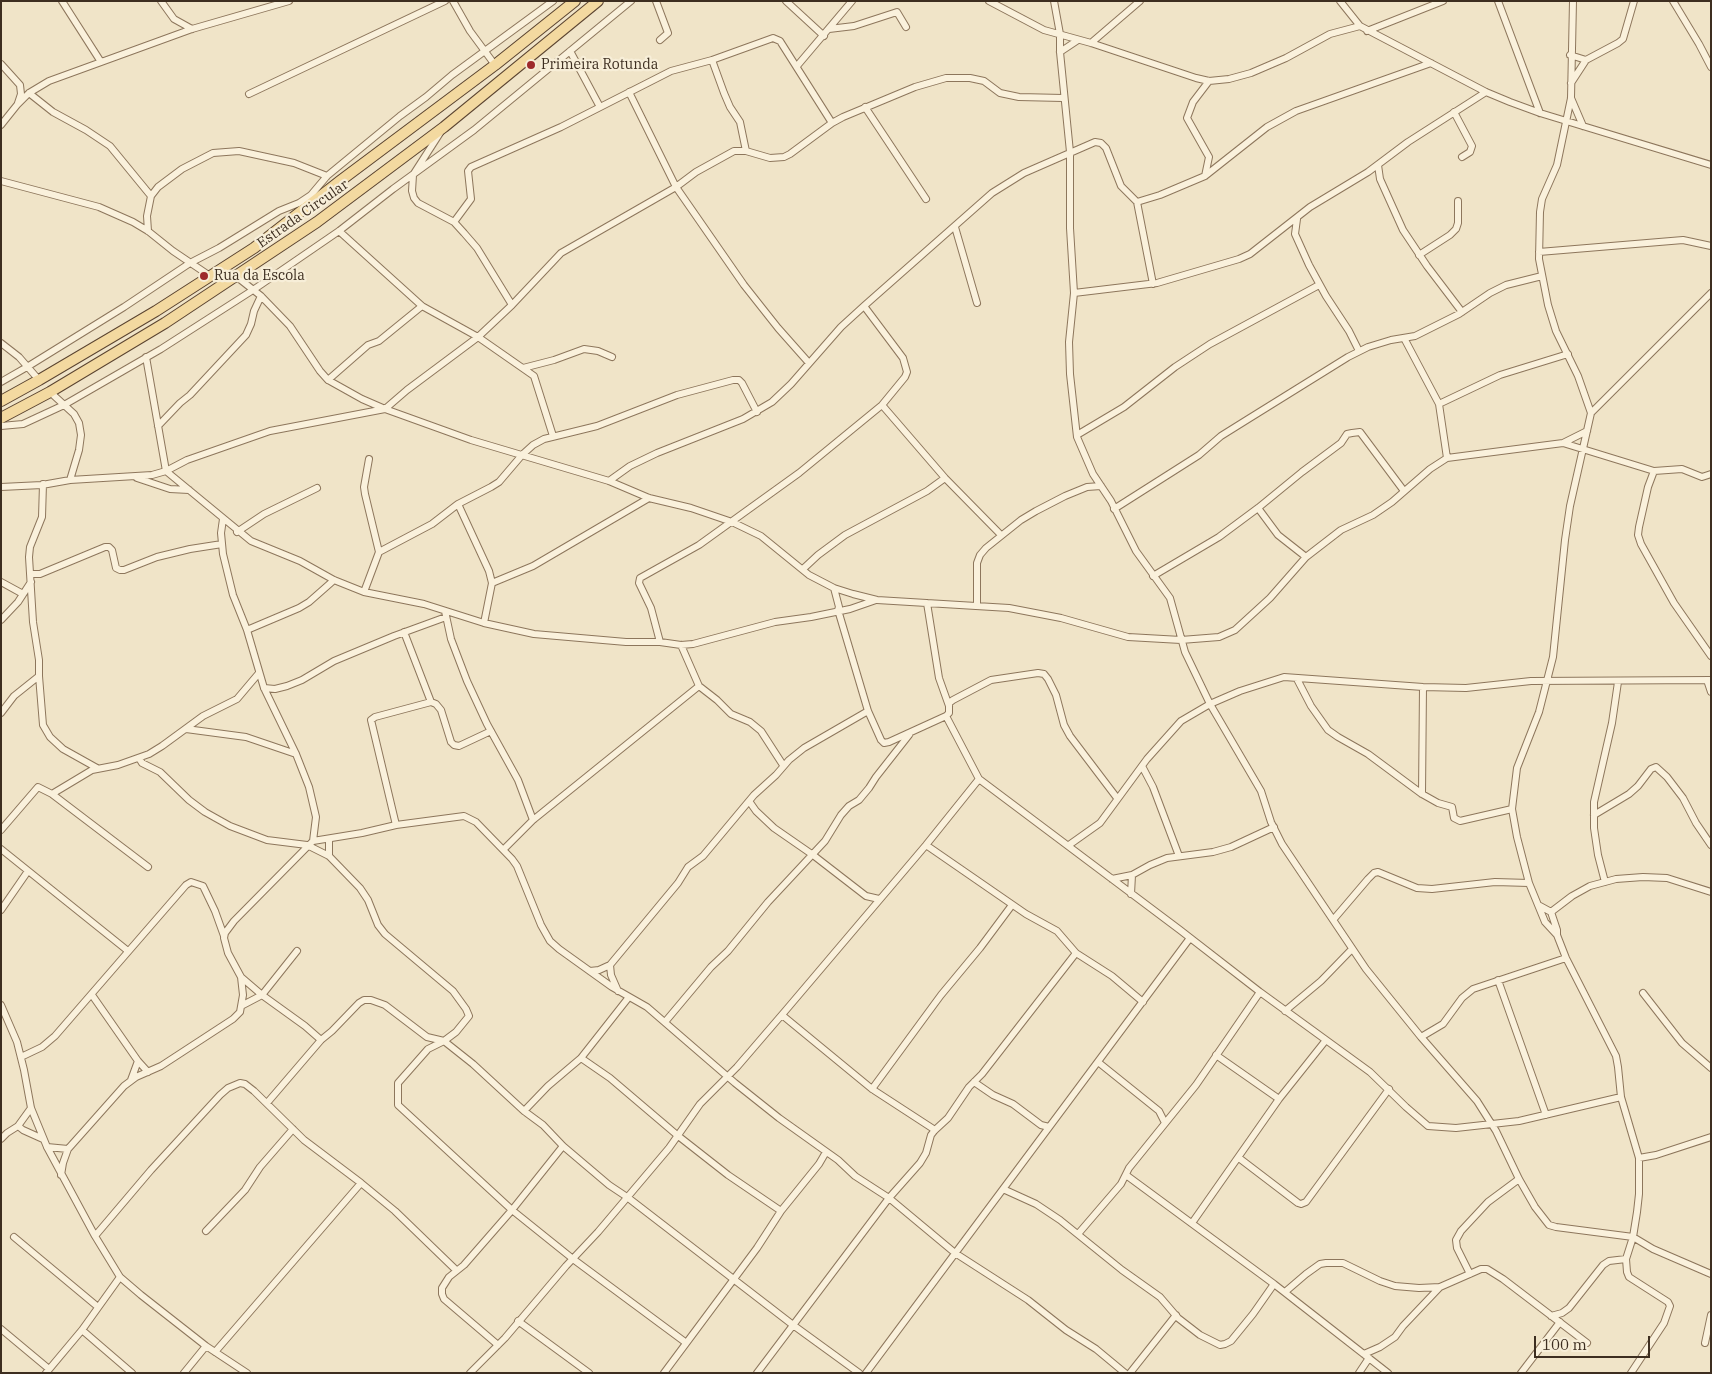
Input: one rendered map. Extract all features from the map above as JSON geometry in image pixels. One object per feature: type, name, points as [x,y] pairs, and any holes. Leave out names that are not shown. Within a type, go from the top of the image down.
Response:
[{"type":"main road","name":"Estrada Circular","points":[[1,401],[156,311],[254,248],[340,181],[495,66],[575,1]]},
{"type":"main road","name":"Estrada Circular","points":[[1,418],[50,392],[165,323],[237,277],[317,222],[444,127],[598,1]]},
{"type":"street","points":[[62,1],[101,62]]},
{"type":"street","points":[[161,1],[174,19],[192,29]]},
{"type":"street","points":[[1,125],[29,93],[49,81],[192,29],[289,1]]},
{"type":"street","points":[[248,94],[445,1]]},
{"type":"street","points":[[453,1],[470,32],[495,66]]},
{"type":"street","points":[[1,382],[28,368],[190,263],[219,248],[279,211],[300,203],[311,195],[327,176],[400,116],[421,102],[452,75],[553,1]]},
{"type":"street","points":[[1,426],[23,424],[64,405],[135,364],[253,290],[339,231],[474,130],[631,1]]},
{"type":"street","points":[[656,1],[668,33],[660,40]]},
{"type":"street","points":[[786,1],[824,36]]},
{"type":"street","points":[[797,66],[852,1]]},
{"type":"street","points":[[989,1],[1044,30],[1092,43],[1143,62],[1209,81],[1229,79],[1251,73],[1286,58],[1330,34],[1360,26]]},
{"type":"street","points":[[1054,1],[1060,34],[1063,98],[1070,152],[1070,228],[1074,293],[1069,342],[1072,405],[1077,435],[1093,474],[1136,551],[1170,598],[1181,640],[1210,704],[1261,791],[1282,844],[1366,969],[1477,1101],[1492,1124],[1535,1207],[1549,1225],[1556,1228],[1633,1237],[1653,1249],[1711,1274]]},
{"type":"street","points":[[1092,43],[1140,1]]},
{"type":"street","points":[[1340,1],[1360,26],[1367,31],[1486,92],[1540,114],[1711,165]]},
{"type":"street","points":[[1367,31],[1443,1]]},
{"type":"street","points":[[1498,1],[1540,114]]},
{"type":"street","points":[[1573,1],[1570,55],[1571,98],[1557,165],[1541,206],[1538,224],[1538,252],[1556,331],[1568,354],[1591,413]]},
{"type":"street","points":[[1571,83],[1586,60],[1618,43],[1623,38],[1634,1]]},
{"type":"street","points":[[1673,1],[1711,67]]},
{"type":"street","points":[[829,29],[854,26],[897,12],[906,27]]},
{"type":"street","points":[[174,19],[176,35]]},
{"type":"street","points":[[454,222],[471,199],[468,171],[471,167],[561,127],[671,71],[712,60],[773,38],[780,41],[832,123]]},
{"type":"street","points":[[1060,52],[1078,40]]},
{"type":"street","points":[[570,51],[600,107]]},
{"type":"street","points":[[1570,55],[1586,60]]},
{"type":"street","points":[[712,60],[727,100],[740,122],[746,151]]},
{"type":"street","points":[[1137,202],[1160,195],[1205,176],[1267,127],[1296,110],[1431,63]]},
{"type":"street","points":[[1,64],[20,85],[21,94],[17,105]]},
{"type":"street","points":[[1,487],[70,480],[135,478],[166,471],[186,460],[270,431],[385,409],[407,390],[478,337],[512,305],[561,253],[676,188],[718,159],[734,151],[746,151],[770,158],[784,157],[832,123],[865,107],[915,87],[946,78],[970,78],[984,81],[1000,93],[1019,97],[1063,98]]},
{"type":"street","points":[[1209,81],[1193,102],[1187,118],[1209,157],[1220,164]]},
{"type":"street","points":[[629,92],[676,188],[744,285],[809,363]]},
{"type":"street","points":[[1074,293],[1154,284],[1250,254],[1310,207],[1368,172],[1408,142],[1486,92]]},
{"type":"street","points":[[29,93],[53,112],[110,146],[152,196]]},
{"type":"street","points":[[1571,98],[1582,126]]},
{"type":"street","points":[[865,107],[926,199]]},
{"type":"street","points":[[1454,112],[1472,146],[1470,152],[1462,158]]},
{"type":"street","points":[[444,127],[426,152],[413,176],[412,191],[414,198],[454,222],[477,248],[512,305]]},
{"type":"street","points":[[609,481],[630,466],[743,419],[772,402],[841,327],[992,193],[1024,173],[1095,142],[1101,143],[1106,148],[1122,186],[1137,202],[1154,284]]},
{"type":"street","points":[[148,231],[147,216],[152,196],[158,187],[182,169],[213,153],[239,151],[294,163],[327,176]]},
{"type":"street","points":[[1205,176],[1209,157]]},
{"type":"street","points":[[1378,164],[1380,179],[1403,230],[1462,312]]},
{"type":"street","points":[[1368,172],[1380,179]]},
{"type":"street","points":[[1,181],[99,207],[133,222],[210,276]]},
{"type":"street","points":[[1419,254],[1450,235],[1456,229],[1458,224],[1458,202]]},
{"type":"street","points":[[133,222],[147,216]]},
{"type":"street","points":[[1297,219],[1295,234],[1319,285],[1350,331],[1359,351]]},
{"type":"street","points":[[955,226],[977,303]]},
{"type":"street","points":[[339,231],[422,306],[478,337],[529,372],[536,380],[553,436]]},
{"type":"street","points":[[1280,231],[1295,234]]},
{"type":"street","points":[[1538,252],[1682,240],[1711,246]]},
{"type":"street","points":[[1114,509],[1199,455],[1221,436],[1244,421],[1359,351],[1391,340],[1415,336],[1462,312],[1506,285],[1542,276]]},
{"type":"street","points":[[237,277],[262,296],[290,326],[328,380],[362,399],[385,409],[471,440],[609,481],[649,498],[691,508],[732,522],[762,536],[809,575],[834,588],[877,600],[1009,608],[1054,616],[1128,637],[1181,640],[1219,637],[1235,630],[1270,598],[1306,557],[1342,530],[1373,515],[1392,502],[1430,468],[1446,458],[1563,443],[1587,431]]},
{"type":"street","points":[[1077,435],[1124,407],[1175,367],[1210,344],[1319,285]]},
{"type":"street","points":[[1557,935],[1545,922],[1540,906],[1529,884],[1512,809],[1517,768],[1539,712],[1553,657],[1570,506],[1591,413],[1711,293]]},
{"type":"street","points":[[158,426],[246,335],[254,311],[262,296]]},
{"type":"street","points":[[328,380],[368,345],[379,341],[422,306]]},
{"type":"street","points":[[660,642],[651,608],[639,584],[640,578],[698,545],[799,473],[882,405],[905,377],[907,372],[903,358],[864,306]]},
{"type":"street","points":[[1404,338],[1439,404],[1446,458]]},
{"type":"street","points":[[1,343],[20,358],[39,380]]},
{"type":"street","points":[[523,368],[554,360],[584,349],[592,349],[612,357]]},
{"type":"street","points":[[1439,404],[1500,375],[1568,354]]},
{"type":"street","points":[[146,357],[166,471],[250,541],[300,561],[334,580],[364,592],[424,604],[446,614],[534,634],[626,642],[681,644],[701,642],[768,623],[850,609],[877,600]]},
{"type":"street","points":[[135,364],[148,371]]},
{"type":"street","points":[[379,552],[432,524],[458,504],[477,496],[499,482],[533,445],[553,436],[596,426],[677,395],[733,380],[739,380],[742,383],[757,412]]},
{"type":"street","points":[[50,392],[74,414],[79,423],[81,435],[79,450],[70,480]]},
{"type":"street","points":[[882,405],[945,478],[1001,536]]},
{"type":"street","points":[[1154,576],[1219,537],[1341,443],[1347,434],[1360,432],[1404,491]]},
{"type":"street","points":[[1563,443],[1654,471],[1682,469],[1702,477],[1711,474]]},
{"type":"street","points":[[364,592],[379,552],[364,486],[369,459]]},
{"type":"street","points":[[1654,471],[1648,487],[1638,535],[1641,544],[1674,603],[1711,656]]},
{"type":"street","points":[[1087,487],[1093,474]]},
{"type":"street","points":[[135,478],[170,489],[189,490]]},
{"type":"street","points":[[803,569],[818,555],[845,536],[927,492],[945,478]]},
{"type":"street","points":[[43,484],[42,517],[28,557],[32,622],[39,660],[43,725],[50,737],[63,749],[97,768]]},
{"type":"street","points":[[977,605],[978,563],[980,555],[1001,536],[1036,511],[1087,487],[1101,486]]},
{"type":"street","points":[[237,532],[264,514],[317,488]]},
{"type":"street","points":[[492,583],[533,566],[649,498]]},
{"type":"street","points":[[458,504],[485,560],[492,583],[484,623]]},
{"type":"street","points":[[1258,508],[1278,535],[1306,557]]},
{"type":"street","points":[[222,519],[222,544],[233,594],[264,688],[296,754],[309,788],[316,817],[312,844],[234,920],[228,927],[224,938]]},
{"type":"street","points":[[30,574],[40,574],[105,547],[109,547],[112,550],[116,568],[124,570],[166,555],[222,544]]},
{"type":"street","points":[[1,620],[40,574]]},
{"type":"street","points":[[246,630],[299,608],[309,602],[334,580]]},
{"type":"street","points":[[1,582],[23,594]]},
{"type":"street","points":[[834,588],[838,610],[868,711],[884,743],[910,734],[946,716],[950,703],[953,700],[991,680],[1044,674],[1056,695],[1064,725],[1070,736],[1117,798]]},
{"type":"street","points":[[927,603],[940,678],[949,707]]},
{"type":"street","points":[[264,688],[275,689],[302,680],[334,661],[446,614]]},
{"type":"street","points":[[446,614],[451,639],[467,681],[490,731],[518,780],[533,820]]},
{"type":"street","points":[[404,632],[431,702]]},
{"type":"street","points":[[681,644],[699,686],[731,714],[750,722],[761,731],[783,766]]},
{"type":"street","points":[[52,794],[97,768],[139,758],[162,746],[203,716],[237,699],[259,673]]},
{"type":"street","points":[[1,713],[14,696],[39,676]]},
{"type":"street","points":[[1069,845],[1100,823],[1117,798],[1165,737],[1181,721],[1210,704],[1240,691],[1284,677],[1423,687],[1466,688],[1531,681],[1709,680],[1711,692]]},
{"type":"street","points":[[1297,679],[1311,706],[1328,730],[1338,738],[1368,754],[1422,794],[1452,808],[1454,818],[1460,821],[1512,809]]},
{"type":"street","points":[[1605,882],[1598,856],[1594,815],[1596,790],[1612,723],[1618,682]]},
{"type":"street","points":[[504,849],[533,820],[699,686]]},
{"type":"street","points":[[1422,794],[1423,687]]},
{"type":"street","points":[[396,825],[371,720],[375,717],[431,702],[436,704],[441,710],[450,742],[454,745],[459,746],[490,731]]},
{"type":"street","points":[[589,971],[599,970],[610,965],[678,883],[688,867],[703,856],[749,801],[783,766],[804,748],[868,711]]},
{"type":"street","points":[[946,716],[979,779],[1069,845],[1285,1011],[1370,1072],[1428,1126],[1456,1128],[1519,1121],[1621,1097]]},
{"type":"street","points":[[186,729],[246,737],[296,754]]},
{"type":"street","points":[[665,1022],[711,967],[728,951],[768,902],[813,855],[830,835],[841,815],[849,806],[859,800],[910,734]]},
{"type":"street","points":[[139,758],[142,763],[160,772],[189,800],[205,812],[230,826],[267,840],[312,844],[396,825],[464,816],[470,818],[504,849],[517,866],[537,916],[550,940],[589,971],[647,1007],[779,1118],[838,1160],[855,1176],[888,1198],[955,1253],[1028,1300],[1066,1330],[1096,1349],[1125,1373]]},
{"type":"street","points":[[1142,766],[1156,796],[1179,856]]},
{"type":"street","points":[[1594,815],[1629,794],[1651,769],[1656,767],[1667,777],[1683,798],[1696,823],[1711,845]]},
{"type":"street","points":[[471,1373],[498,1345],[669,1148],[700,1104],[728,1076],[782,1015],[926,845],[979,779]]},
{"type":"street","points":[[1,830],[35,789],[40,787],[52,794],[148,867]]},
{"type":"street","points":[[749,801],[756,811],[774,828],[866,896],[879,899]]},
{"type":"street","points":[[1112,879],[1132,875],[1167,858],[1213,852],[1232,847],[1274,827]]},
{"type":"street","points":[[329,839],[329,856]]},
{"type":"street","points":[[312,844],[329,856],[360,888],[368,900],[378,925],[385,934],[453,991],[469,1016],[456,1032],[428,1049],[398,1084],[398,1106],[512,1210],[573,1259],[685,1342]]},
{"type":"street","points":[[926,845],[1012,905],[1057,931],[1076,952],[1112,976],[1143,1002]]},
{"type":"street","points":[[1,849],[128,951]]},
{"type":"street","points":[[1,910],[28,872]]},
{"type":"street","points":[[1333,920],[1368,878],[1378,872],[1417,888],[1432,889],[1496,882],[1529,884]]},
{"type":"street","points":[[1131,894],[1132,875]]},
{"type":"street","points":[[1551,912],[1578,892],[1605,882],[1654,876],[1667,878],[1711,892]]},
{"type":"street","points":[[21,1057],[42,1047],[55,1036],[186,885],[191,882],[203,886],[215,911],[228,952],[241,977],[321,1040]]},
{"type":"street","points":[[866,896],[870,910]]},
{"type":"street","points":[[872,1089],[941,995],[980,948],[1012,905]]},
{"type":"street","points":[[1540,906],[1551,912],[1566,958],[1616,1056],[1621,1097],[1639,1158],[1639,1194],[1633,1237],[1626,1259],[1627,1272],[1629,1277],[1668,1302],[1670,1306],[1664,1323],[1631,1373]]},
{"type":"street","points":[[866,1373],[1190,938]]},
{"type":"street","points":[[1285,1011],[1321,980],[1352,949]]},
{"type":"street","points":[[243,1005],[252,1002],[262,995],[297,951]]},
{"type":"street","points":[[757,1373],[888,1198],[920,1162],[926,1153],[931,1135],[948,1118],[1076,952]]},
{"type":"street","points":[[1422,1037],[1443,1024],[1467,992],[1566,958]]},
{"type":"street","points":[[610,965],[611,975],[618,990]]},
{"type":"street","points":[[61,1175],[68,1149],[124,1086],[131,1080],[161,1066],[234,1019],[243,1005],[241,977]]},
{"type":"street","points":[[1498,980],[1546,1114]]},
{"type":"street","points":[[1078,1234],[1121,1184],[1144,1148],[1196,1085],[1260,992]]},
{"type":"street","points":[[1642,993],[1682,1043],[1711,1068]]},
{"type":"street","points":[[92,995],[138,1062],[148,1072]]},
{"type":"street","points":[[524,1111],[548,1086],[581,1058],[629,997]]},
{"type":"street","points":[[267,1103],[321,1040],[359,1003],[371,1000],[385,1005],[428,1038],[444,1041],[473,1064],[524,1111],[543,1125],[563,1146],[609,1185],[859,1373]]},
{"type":"street","points":[[1,1005],[17,1042],[31,1108],[47,1147],[95,1236],[120,1277],[206,1346],[247,1373]]},
{"type":"street","points":[[782,1015],[872,1089],[935,1130]]},
{"type":"street","points":[[1192,1223],[1279,1099],[1326,1040]]},
{"type":"street","points":[[1216,1055],[1279,1099]]},
{"type":"street","points":[[581,1058],[610,1078],[677,1136],[728,1175],[781,1211]]},
{"type":"street","points":[[131,1080],[138,1062]]},
{"type":"street","points":[[1098,1062],[1159,1111],[1165,1123]]},
{"type":"street","points":[[95,1236],[152,1170],[228,1088],[240,1082],[267,1103],[304,1140],[395,1211],[456,1270]]},
{"type":"street","points":[[974,1082],[993,1095],[1013,1104],[1041,1125],[1049,1127]]},
{"type":"street","points":[[1239,1158],[1298,1203],[1306,1202],[1389,1089]]},
{"type":"street","points":[[1,1139],[4,1131],[18,1126],[31,1108]]},
{"type":"street","points":[[1159,1111],[1174,1112]]},
{"type":"street","points":[[1041,1125],[1042,1136]]},
{"type":"street","points":[[18,1126],[44,1139]]},
{"type":"street","points":[[206,1232],[245,1190],[260,1167],[292,1129]]},
{"type":"street","points":[[1639,1158],[1656,1155],[1711,1136]]},
{"type":"street","points":[[498,1345],[444,1299],[442,1294],[444,1284],[456,1270],[464,1265],[512,1210],[563,1146]]},
{"type":"street","points":[[47,1147],[68,1149]]},
{"type":"street","points":[[664,1373],[826,1152]]},
{"type":"street","points":[[1126,1175],[1285,1292],[1388,1373]]},
{"type":"street","points":[[1470,1274],[1457,1248],[1456,1240],[1461,1231],[1488,1202],[1519,1179]]},
{"type":"street","points":[[215,1352],[361,1183]]},
{"type":"street","points":[[1003,1189],[1046,1210],[1160,1297],[1176,1315],[1200,1335],[1220,1344],[1231,1341],[1274,1284]]},
{"type":"street","points":[[14,1238],[98,1307]]},
{"type":"street","points":[[1551,1316],[1562,1313],[1569,1308],[1603,1265],[1609,1261],[1626,1259]]},
{"type":"street","points":[[1285,1292],[1320,1264],[1333,1262],[1343,1263],[1395,1286],[1440,1287]]},
{"type":"street","points":[[1359,1373],[1366,1356],[1395,1337],[1440,1287],[1482,1269],[1494,1272],[1587,1343]]},
{"type":"street","points":[[1,1329],[48,1371],[82,1330],[120,1277]]},
{"type":"street","points":[[1130,1373],[1176,1315]]},
{"type":"street","points":[[1705,1343],[1711,1315]]},
{"type":"street","points":[[518,1321],[589,1373]]},
{"type":"street","points":[[1521,1373],[1560,1322]]},
{"type":"street","points":[[82,1330],[132,1373]]},
{"type":"street","points":[[184,1373],[206,1346]]},
{"type":"place","name":"Primeira Rotunda","points":[[531,65]]},
{"type":"place","name":"Rua da Escola","points":[[204,276]]}]
